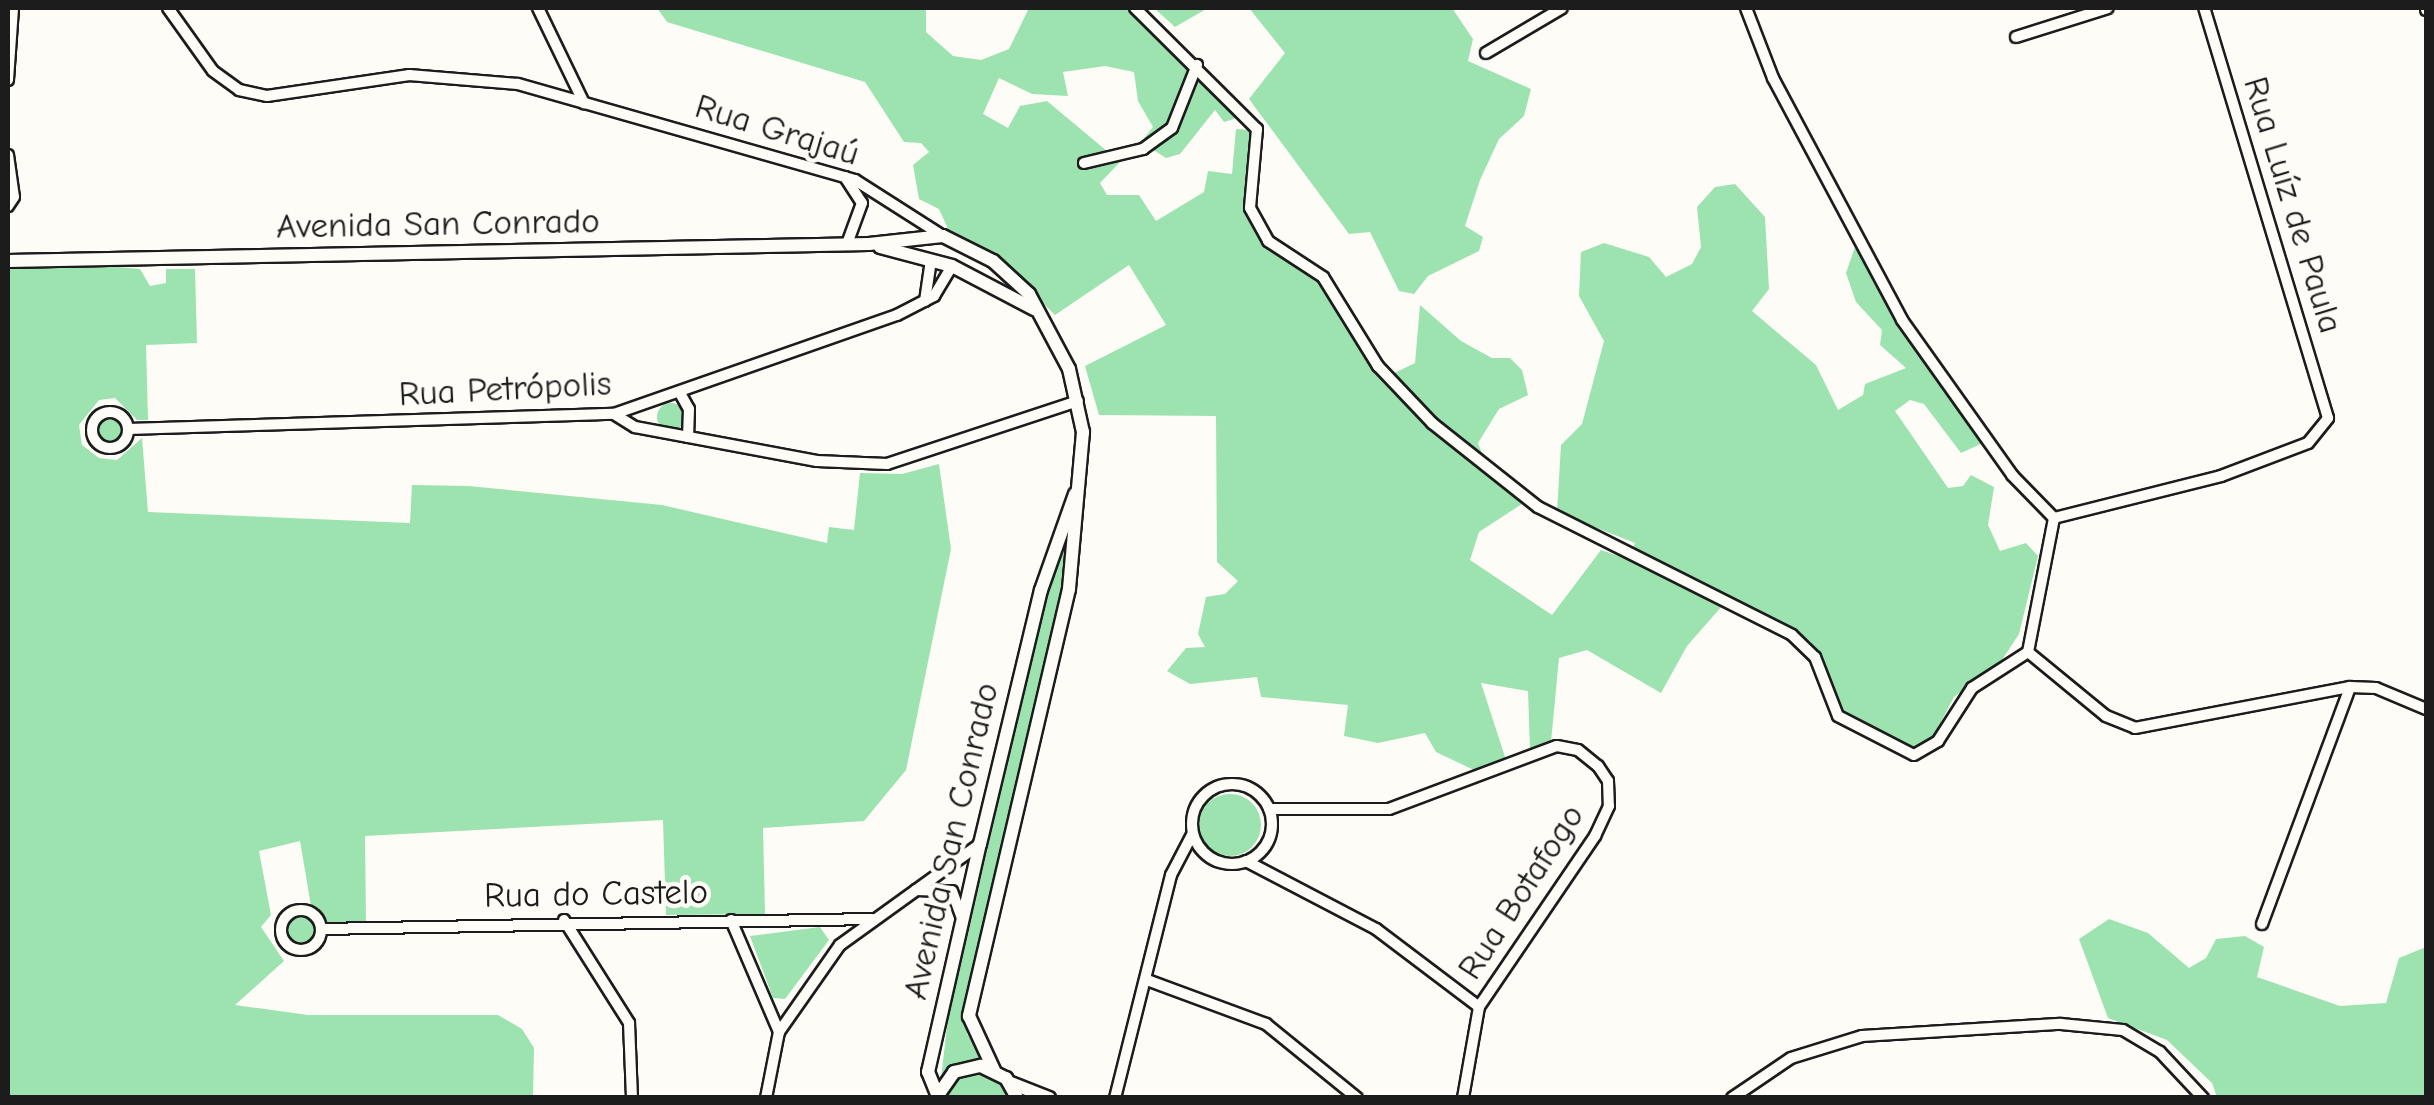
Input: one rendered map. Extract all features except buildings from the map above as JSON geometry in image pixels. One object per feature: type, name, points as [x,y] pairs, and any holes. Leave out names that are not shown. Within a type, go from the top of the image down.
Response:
[{"type":"street","points":[[8,80],[13,8]]},
{"type":"street","name":"Rua Grajaú","points":[[168,8],[213,71],[250,94],[458,74],[550,92],[845,176],[882,194],[942,236]]},
{"type":"street","points":[[178,22],[186,8]]},
{"type":"street","points":[[538,8],[584,103]]},
{"type":"street","points":[[1135,8],[1197,64],[1257,129],[1250,208],[1257,227],[1323,277],[1378,366],[1418,409],[1538,507],[1792,635],[1815,657],[1838,716],[1914,755],[1938,742],[1972,688],[2028,652],[2054,518],[2012,475],[1902,320],[1797,126],[1746,8]]},
{"type":"street","points":[[1486,54],[1562,8]]},
{"type":"street","points":[[2016,37],[2108,8]]},
{"type":"street","name":"Rua Luíz de Paula","points":[[2054,518],[2220,476],[2308,443],[2328,418],[2204,8]]},
{"type":"street","points":[[1084,163],[1144,149],[1172,128],[1197,64]]},
{"type":"street","points":[[8,155],[14,197],[8,206]]},
{"type":"street","points":[[845,176],[862,203]]},
{"type":"street","points":[[847,244],[862,203],[882,194]]},
{"type":"street","points":[[925,302],[930,260],[942,236]]},
{"type":"street","name":"Avenida San Conrado","points":[[8,261],[869,244],[942,236],[964,244],[1016,278],[1068,369],[1078,401],[1084,448],[1069,589],[970,1016],[994,1070]]},
{"type":"street","name":"Avenida San Conrado","points":[[869,244],[952,266]]},
{"type":"street","points":[[925,302],[964,244]]},
{"type":"street","points":[[952,266],[1034,309]]},
{"type":"street","name":"Rua Petrópolis","points":[[128,429],[614,414],[680,394],[925,302]]},
{"type":"street","points":[[680,394],[689,409],[688,437]]},
{"type":"street","points":[[614,414],[635,427],[817,461],[886,464],[1078,401]]},
{"type":"street","name":"Avenida San Conrado","points":[[936,1096],[928,1072],[980,844],[1041,590],[1078,487]]},
{"type":"street","points":[[2028,652],[2106,716],[2135,728],[2350,686],[2376,688],[2426,709]]},
{"type":"street","points":[[2262,924],[2350,686]]},
{"type":"street","name":"Rua Botafogo","points":[[1268,808],[1389,809],[1557,746],[1578,750],[1598,766],[1608,781],[1609,806],[1595,836],[1479,1006],[1463,1098]]},
{"type":"street","points":[[1115,1098],[1170,875],[1193,833],[1195,807],[1213,788],[1251,789],[1268,808],[1270,835],[1246,861]]},
{"type":"street","points":[[1193,833],[1207,856],[1246,861],[1376,930],[1479,1006]]},
{"type":"street","points":[[766,1098],[779,1032],[840,945],[980,844]]},
{"type":"street","points":[[915,890],[952,892],[962,923]]},
{"type":"street","points":[[294,910],[309,911],[322,929],[317,943],[304,950],[290,947],[281,935],[283,920],[294,910]]},
{"type":"street","points":[[564,920],[629,1023],[632,1098]]},
{"type":"street","name":"Rua do Castelo","points":[[322,929],[564,920],[872,920]]},
{"type":"street","points":[[732,920],[779,1032]]},
{"type":"street","points":[[1146,980],[1266,1024],[1357,1098]]},
{"type":"street","points":[[1732,1098],[1791,1058],[1862,1036],[2061,1024],[2122,1030],[2160,1052],[2202,1098]]},
{"type":"street","points":[[936,1096],[967,1066],[994,1070],[1010,1083],[1049,1098]]},
{"type":"street","points":[[1010,1083],[1017,1098]]},
{"type":"green space","points":[[657,8],[926,8],[926,32],[953,56],[981,60],[1009,49],[1029,8],[1129,8],[1237,112],[1234,119],[1224,122],[1215,110],[1180,154],[1166,158],[1141,142],[1153,127],[1138,101],[1134,72],[1105,66],[1063,72],[1068,96],[1032,94],[999,78],[983,114],[1008,128],[1020,106],[1047,101],[1120,162],[1100,183],[1107,195],[1139,195],[1156,221],[1204,192],[1208,171],[1232,174],[1236,129],[1251,130],[1244,210],[1262,241],[1323,282],[1390,375],[1415,363],[1420,305],[1461,341],[1492,358],[1510,358],[1522,370],[1528,395],[1499,409],[1478,443],[1492,479],[1525,502],[1479,532],[1470,560],[1552,615],[1601,550],[1630,560],[1635,543],[1557,512],[1561,445],[1582,424],[1604,341],[1579,296],[1581,252],[1604,243],[1649,257],[1666,277],[1692,264],[1701,247],[1697,207],[1715,187],[1735,184],[1765,217],[1769,289],[1752,311],[1816,365],[1838,410],[1863,395],[1865,384],[1906,368],[1880,345],[1882,330],[1856,302],[1846,273],[1856,244],[1985,442],[1961,453],[1924,404],[1910,400],[1895,411],[1948,488],[1963,486],[1971,475],[1994,487],[1988,525],[2000,551],[2026,543],[2038,556],[2019,634],[2002,660],[1954,697],[1932,739],[1917,750],[1846,718],[1810,641],[1729,598],[1687,646],[1661,693],[1587,650],[1559,658],[1551,742],[1530,749],[1528,691],[1481,683],[1506,760],[1476,771],[1436,752],[1425,733],[1378,743],[1344,736],[1348,705],[1261,697],[1257,677],[1190,684],[1167,671],[1186,648],[1205,647],[1198,634],[1206,597],[1225,594],[1238,581],[1217,562],[1216,416],[1099,415],[1085,366],[1166,325],[1129,265],[1055,315],[1018,278],[953,240],[939,209],[919,199],[913,165],[929,152],[921,143],[904,142],[865,82],[667,22]]},
{"type":"green space","points":[[1154,8],[1208,8],[1175,27]]},
{"type":"green space","points":[[1249,8],[1452,8],[1473,39],[1468,61],[1531,89],[1524,116],[1499,139],[1465,226],[1483,237],[1479,251],[1428,276],[1414,294],[1399,291],[1370,232],[1349,234],[1249,99],[1285,53]]},
{"type":"green space","points":[[8,257],[140,269],[150,286],[166,283],[166,269],[195,269],[197,343],[146,345],[148,420],[137,420],[115,398],[99,400],[79,425],[82,445],[99,458],[117,460],[142,438],[148,512],[410,523],[412,485],[468,486],[662,505],[827,543],[829,527],[854,530],[860,473],[902,474],[939,464],[951,549],[906,770],[864,821],[763,828],[765,914],[666,915],[663,820],[365,836],[366,923],[322,922],[311,906],[300,841],[259,851],[271,915],[261,927],[284,961],[235,1005],[308,1015],[498,1015],[522,1029],[534,1048],[533,1097],[8,1098]]},
{"type":"green space","points":[[671,403],[681,407],[685,417],[681,427],[671,431],[661,427],[657,417],[661,407]]},
{"type":"green space","points":[[109,418],[118,422],[122,431],[118,440],[109,444],[100,440],[96,431],[100,422]]},
{"type":"green space","points":[[1075,531],[966,999],[967,1034],[988,1063],[967,1062],[941,1079],[948,1018],[1047,593],[1065,532]]},
{"type":"green space","points":[[1230,794],[1252,803],[1261,825],[1252,847],[1230,856],[1208,847],[1199,825],[1208,803]]},
{"type":"green space","points":[[302,914],[313,919],[318,930],[313,941],[302,946],[291,941],[286,930],[291,919]]},
{"type":"green space","points":[[2109,919],[2148,933],[2189,968],[2206,958],[2216,939],[2245,936],[2264,947],[2257,977],[2340,1006],[2386,1003],[2399,958],[2426,947],[2426,1097],[2217,1097],[2212,1083],[2167,1040],[2108,1018],[2079,939]]},
{"type":"green space","points":[[820,927],[829,940],[785,999],[773,998],[750,936]]},
{"type":"green space","points":[[981,1072],[1000,1082],[1009,1097],[943,1098],[960,1076]]}]
